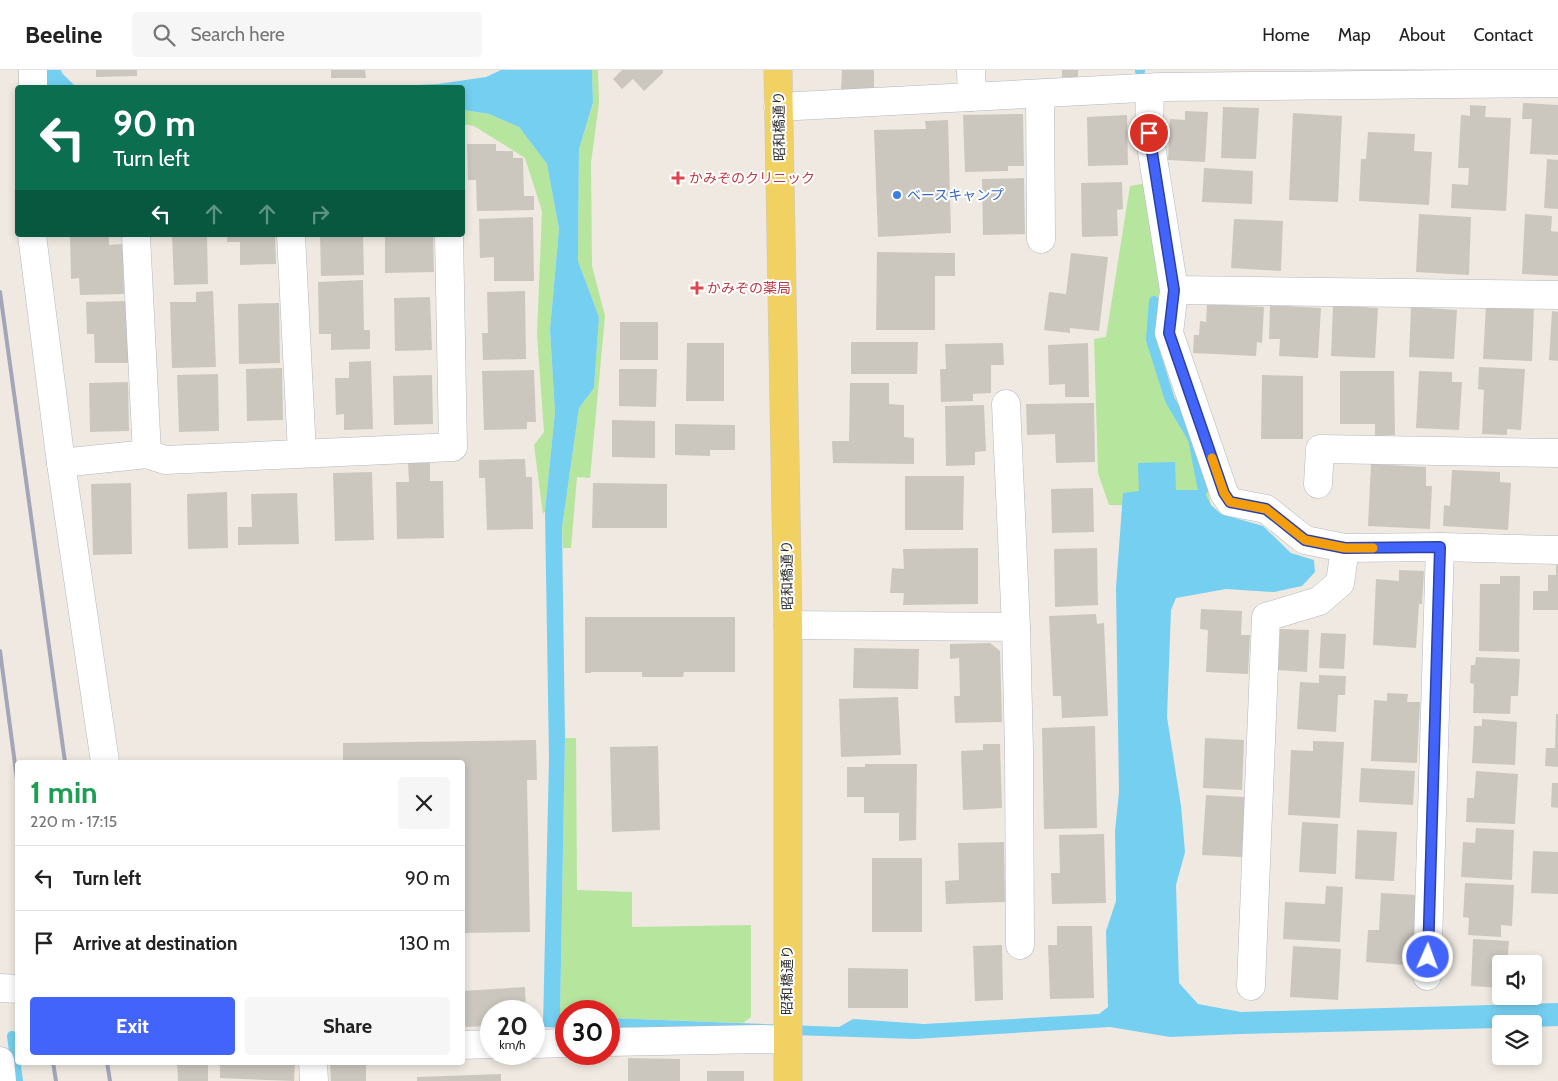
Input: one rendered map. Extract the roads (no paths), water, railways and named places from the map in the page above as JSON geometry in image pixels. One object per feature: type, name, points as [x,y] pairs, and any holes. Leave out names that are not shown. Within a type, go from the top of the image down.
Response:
[{"type":"main road","name":"昭和橋通り","points":[[778,70],[788,625],[788,1081]]},
{"type":"street","points":[[33,70],[33,85]]},
{"type":"street","points":[[971,70],[972,97]]},
{"type":"street","points":[[778,108],[1040,94],[1156,82],[1558,83]]},
{"type":"street","points":[[1156,82],[1149,133],[1174,290],[1169,333],[1224,493],[1230,502],[1266,509],[1305,540],[1345,548],[1440,547],[1558,550]]},
{"type":"street","points":[[1040,94],[1041,239]]},
{"type":"street","points":[[32,237],[62,463],[106,760]]},
{"type":"street","points":[[136,237],[148,454]]},
{"type":"street","points":[[291,237],[302,453]]},
{"type":"street","points":[[62,463],[148,454],[165,460],[453,447],[449,237]]},
{"type":"street","points":[[1174,290],[1558,295]]},
{"type":"street","points":[[1006,404],[1016,627],[1020,945]]},
{"type":"street","points":[[1318,484],[1320,449],[1558,452]]},
{"type":"street","points":[[1427,976],[1440,547]]},
{"type":"street","points":[[1250,986],[1266,617],[1319,601],[1340,583],[1345,548]]},
{"type":"street","points":[[788,625],[1016,627]]},
{"type":"street","points":[[0,988],[15,989]]},
{"type":"street","points":[[620,1042],[787,1040]]},
{"type":"street","points":[[465,1045],[480,1044]]},
{"type":"street","points":[[0,1061],[2,1081]]},
{"type":"street","points":[[313,1065],[314,1081]]},
{"type":"water","points":[[45,70],[61,70],[74,85],[45,85]]},
{"type":"water","points":[[501,70],[592,70],[593,103],[579,149],[578,261],[599,317],[594,388],[579,408],[562,528],[565,738],[560,1000],[555,1000],[555,1028],[545,1027],[544,1000],[549,758],[545,511],[555,412],[550,330],[559,229],[547,164],[519,127],[489,114],[465,110],[465,85],[417,85],[486,77]]},
{"type":"water","points":[[1175,462],[1176,490],[1203,490],[1211,505],[1221,514],[1263,526],[1291,553],[1314,560],[1315,572],[1302,586],[1274,592],[1226,589],[1176,598],[1171,610],[1167,717],[1181,806],[1185,852],[1176,885],[1179,983],[1198,1004],[1241,1012],[1542,1005],[1542,1003],[1558,1003],[1558,1026],[1542,1027],[1542,1015],[1492,1015],[1492,1028],[1170,1037],[1110,1027],[915,1039],[620,1029],[620,1018],[839,1027],[853,1019],[924,1024],[1099,1014],[1108,1007],[1106,931],[1116,901],[1115,831],[1119,792],[1116,588],[1123,493],[1139,491],[1138,463]]},
{"type":"waterway","points":[[1154,301],[1151,340],[1170,400],[1193,439],[1203,490]]},
{"type":"waterway","points":[[12,1036],[15,1058]]},
{"type":"waterway","points":[[16,1065],[18,1081]]},
{"type":"railway","points":[[0,292],[65,760]]},
{"type":"railway","points":[[0,651],[15,764]]},
{"type":"railway","points":[[53,1065],[56,1081]]},
{"type":"railway","points":[[107,1065],[110,1081]]},
{"type":"place","name":"かみぞのクリニック","points":[[678,178]]},
{"type":"place","name":"ベースキャンプ","points":[[897,195]]},
{"type":"place","name":"かみぞの薬局","points":[[697,288]]}]
